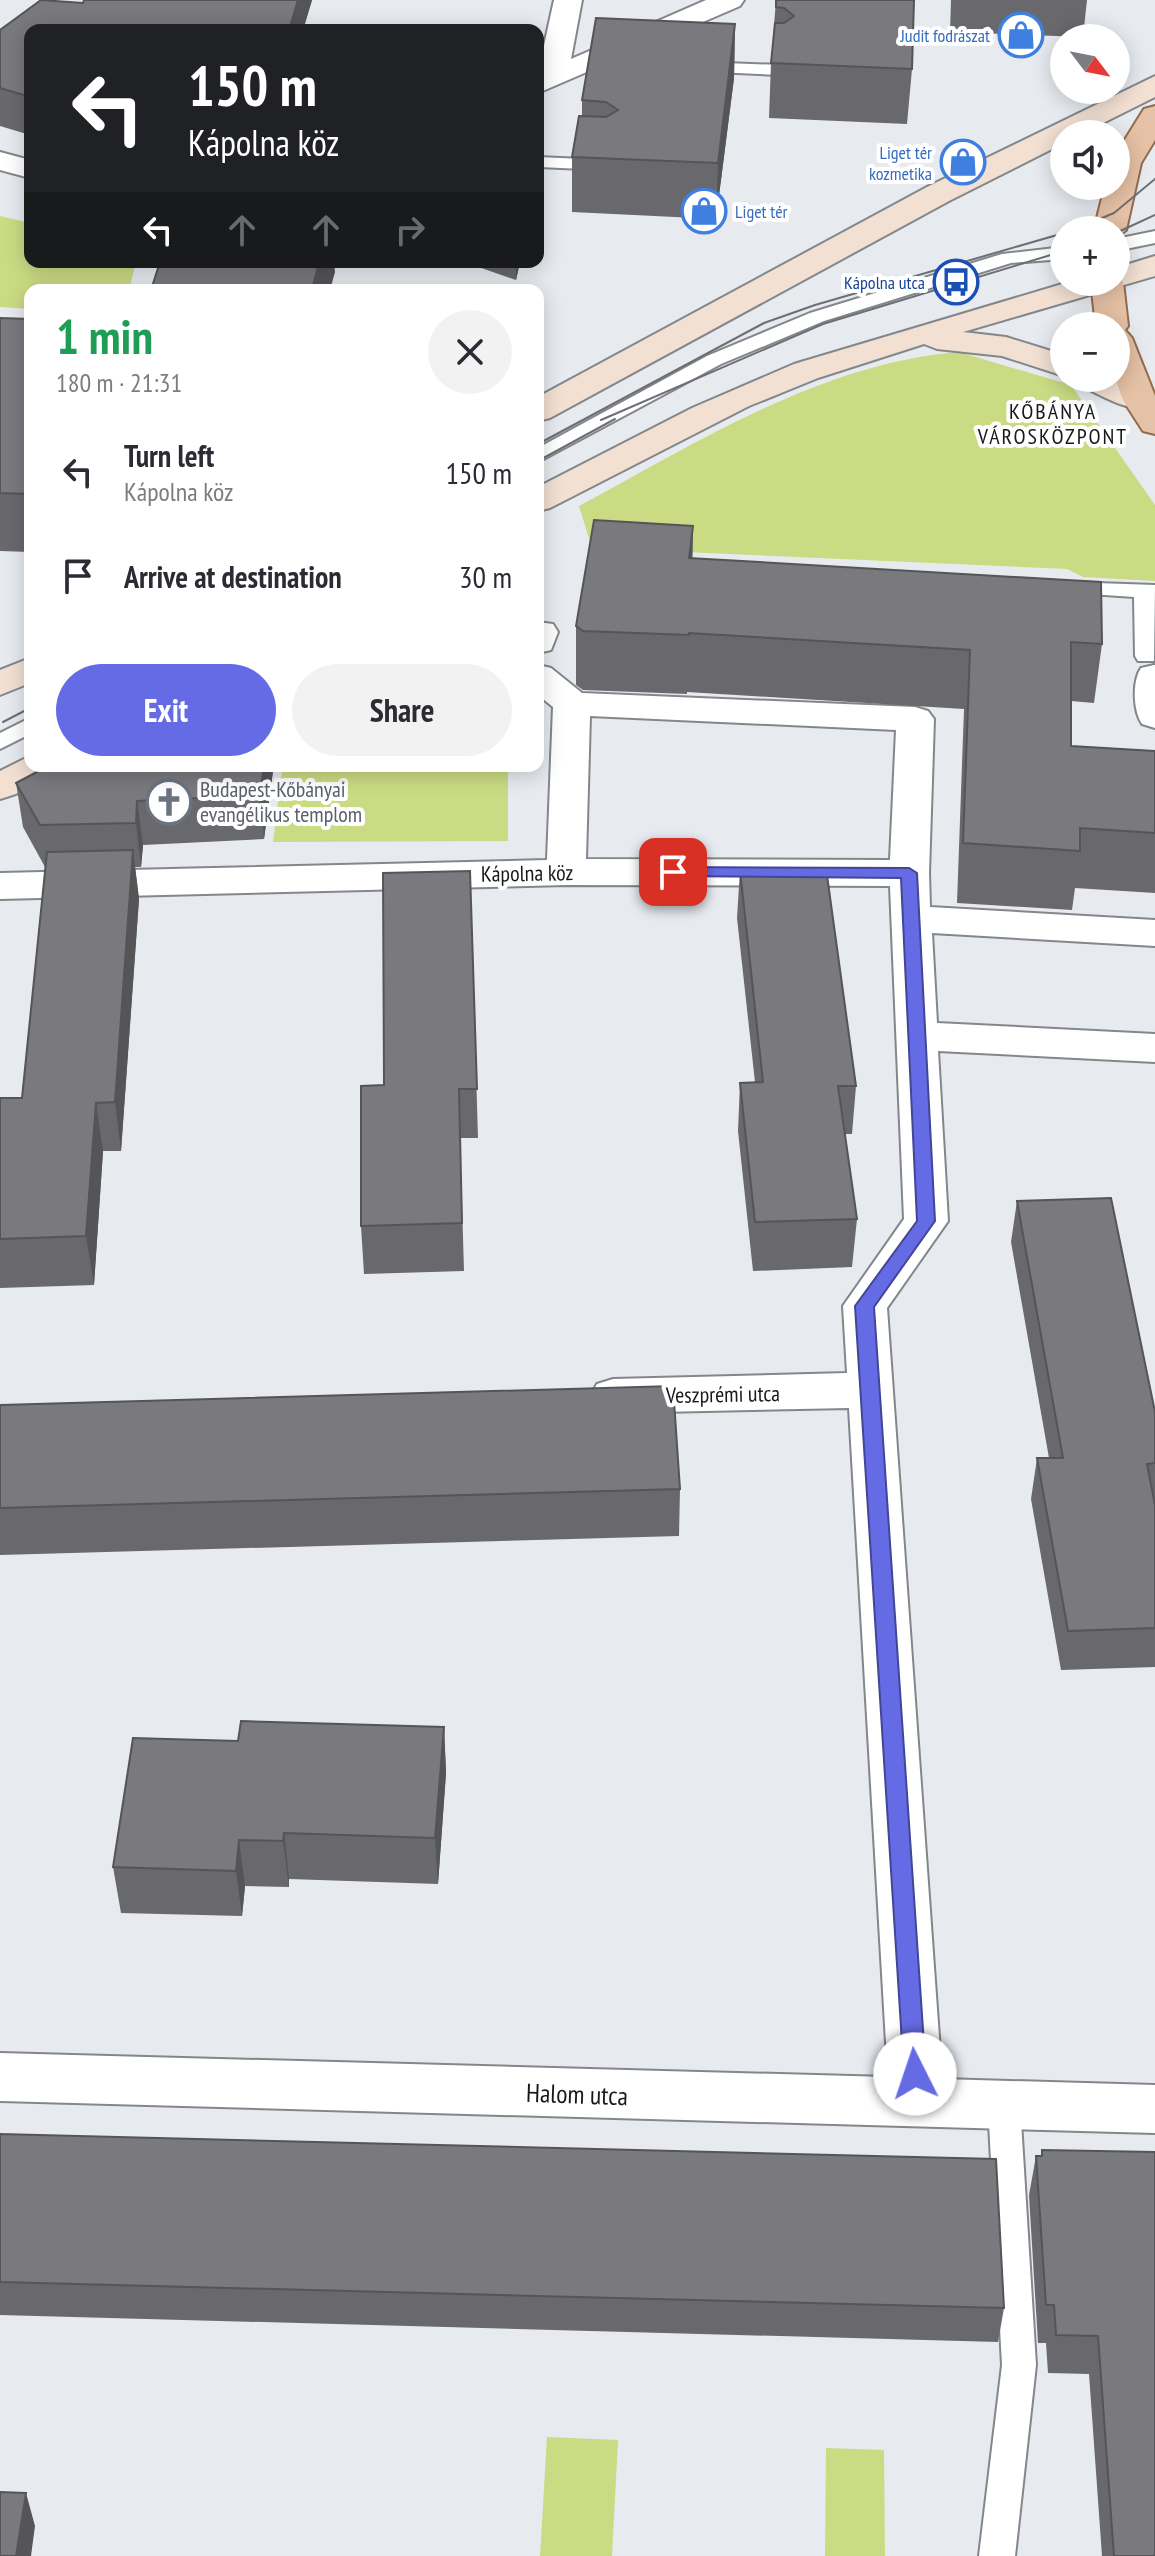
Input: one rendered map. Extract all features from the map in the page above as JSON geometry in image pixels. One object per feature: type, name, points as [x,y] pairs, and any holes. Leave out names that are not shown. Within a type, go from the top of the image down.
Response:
[{"type":"main road","points":[[1113,216],[1126,163],[1155,115]]},
{"type":"main road","points":[[1130,370],[1148,412]]},
{"type":"street","points":[[545,81],[568,0]]},
{"type":"street","points":[[545,81],[730,0]]},
{"type":"street","points":[[544,408],[938,194],[1155,85]]},
{"type":"street","points":[[0,161],[24,167]]},
{"type":"street","points":[[1130,274],[1155,266]]},
{"type":"street","points":[[544,498],[683,424],[804,372],[911,336],[1055,296]]},
{"type":"street","points":[[911,336],[1006,347],[1050,361]]},
{"type":"street","points":[[1114,392],[1148,412]]},
{"type":"street","points":[[1150,666],[1155,716]]},
{"type":"street","points":[[0,684],[24,672]]},
{"type":"street","points":[[544,681],[572,704],[915,719],[909,873],[926,1221],[865,1306],[917,2104]]},
{"type":"street","points":[[566,872],[572,704]]},
{"type":"street","points":[[0,787],[26,772]]},
{"type":"street","name":"Kápolna köz","points":[[0,886],[566,872],[909,873]]},
{"type":"street","points":[[911,919],[1155,933]]},
{"type":"street","points":[[916,1036],[1155,1048]]},
{"type":"street","name":"Veszprémi utca","points":[[570,1397],[870,1390]]},
{"type":"street","name":"Halom utca","points":[[0,2077],[1155,2109]]},
{"type":"lane","points":[[588,63],[636,65]]},
{"type":"lane","points":[[684,66],[780,70]]},
{"type":"lane","points":[[544,162],[606,165]]},
{"type":"lane","points":[[1130,242],[1155,237]]},
{"type":"lane","points":[[544,453],[714,360],[817,317],[1009,258],[1050,254]]},
{"type":"lane","points":[[1043,587],[1150,591],[1150,666]]},
{"type":"lane","points":[[0,742],[24,728]]},
{"type":"lane","points":[[997,2556],[1019,2365],[1004,2105]]},
{"type":"green space","points":[[0,216],[24,222],[24,268],[134,268],[130,284],[24,284],[24,309],[0,307]]},
{"type":"green space","points":[[959,352],[1050,379],[1050,392],[1076,392],[1155,505],[1155,581],[1083,577],[1067,569],[592,548],[579,506],[762,409],[859,372],[908,359]]},
{"type":"green space","points":[[282,772],[508,772],[508,841],[273,842]]},
{"type":"green space","points":[[547,2437],[618,2440],[612,2556],[540,2556]]},
{"type":"green space","points":[[826,2448],[884,2450],[885,2556],[825,2556]]},
{"type":"building","points":[[41,0],[83,3],[84,0],[298,0],[291,24],[24,24],[24,95],[0,88],[0,30]]},
{"type":"building","points":[[776,0],[914,0],[912,69],[771,63],[775,23],[784,23],[794,16],[784,8],[776,7]]},
{"type":"building","points":[[596,18],[735,24],[718,163],[572,157],[579,116],[606,117],[618,110],[606,102],[582,100]]},
{"type":"building","points":[[158,268],[318,268],[314,284],[153,284]]},
{"type":"building","points":[[0,318],[24,319],[24,494],[0,493]]},
{"type":"building","points":[[594,520],[693,526],[689,558],[1101,582],[1102,644],[1071,642],[1071,746],[1155,751],[1155,833],[1080,828],[1080,851],[963,843],[970,650],[689,633],[583,631],[576,626]]},
{"type":"building","points":[[37,772],[263,772],[260,795],[137,801],[136,823],[40,825],[16,783]]},
{"type":"building","points":[[133,850],[115,1102],[96,1103],[86,1236],[0,1239],[0,1098],[22,1098],[47,852]]},
{"type":"building","points":[[826,868],[856,1086],[838,1086],[857,1219],[755,1222],[740,1083],[763,1082],[740,870]]},
{"type":"building","points":[[470,871],[477,1089],[459,1089],[462,1223],[361,1226],[361,1086],[384,1085],[383,873]]},
{"type":"building","points":[[1111,1198],[1155,1412],[1155,1463],[1147,1464],[1155,1505],[1155,1628],[1068,1631],[1037,1458],[1063,1458],[1017,1201]]},
{"type":"building","points":[[673,1386],[680,1489],[0,1508],[0,1405]]},
{"type":"building","points":[[241,1721],[444,1727],[435,1838],[284,1833],[283,1841],[239,1840],[236,1871],[113,1867],[133,1738],[238,1741]]},
{"type":"building","points":[[0,2134],[996,2159],[1004,2308],[0,2282]]},
{"type":"building","points":[[1042,2150],[1155,2152],[1155,2556],[1114,2556],[1098,2336],[1056,2335],[1054,2305],[1046,2305],[1036,2156],[1042,2156]]},
{"type":"building","points":[[0,2492],[26,2493],[16,2556],[0,2556]]},
{"type":"tram line","points":[[1107,216],[1155,179]]},
{"type":"tram line","points":[[1130,227],[1155,215]]},
{"type":"tram line","points":[[544,441],[764,323],[815,305],[1050,237]]},
{"type":"tram line","points":[[601,420],[823,324],[1050,255]]},
{"type":"tram line","points":[[544,458],[615,419]]},
{"type":"tram line","points":[[3,722],[24,711]]},
{"type":"place","name":"Judit fodrászat","points":[[1021,35]]},
{"type":"place","name":"Liget tér kozmetika","points":[[963,162]]},
{"type":"place","name":"Liget tér","points":[[704,211]]},
{"type":"place","name":"Kápolna utca","points":[[956,282]]},
{"type":"place","name":"Budapest-Kőbányai evangélikus templom","points":[[169,802]]},
{"type":"district","name":"KŐBÁNYA VÁROSKÖZPONT","points":[[1053,424]]},
{"type":"route","points":[[673,872],[909,873],[926,1221],[865,1306],[915,2074]]}]
